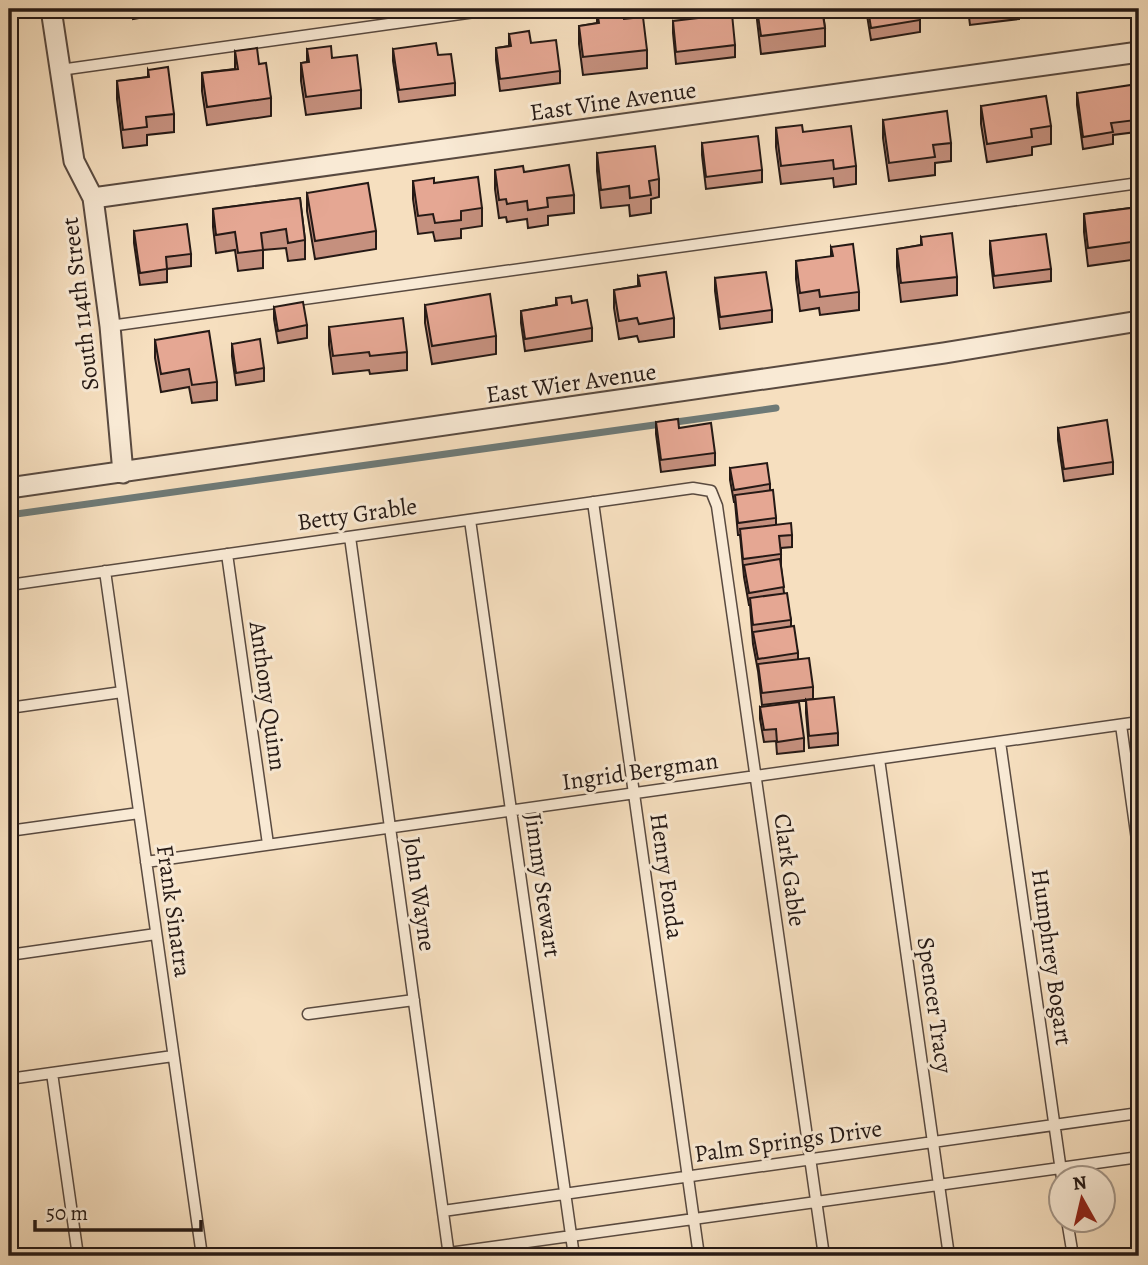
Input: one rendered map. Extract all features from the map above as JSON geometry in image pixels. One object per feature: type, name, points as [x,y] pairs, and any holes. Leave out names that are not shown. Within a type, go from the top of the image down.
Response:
[{"type":"street","name":"South 114th Street","points":[[51,9],[74,161],[93,198],[110,326],[123,473]]},
{"type":"street","name":"East Vine Avenue","points":[[93,198],[1139,52]]},
{"type":"street","name":"East Wier Avenue","points":[[9,488],[944,353],[1139,321]]},
{"type":"lane","points":[[60,70],[496,9]]},
{"type":"lane","points":[[110,326],[1139,184]]},
{"type":"lane","name":"Betty Grable","points":[[9,585],[693,488],[711,491]]},
{"type":"lane","name":"Clark Gable","points":[[711,491],[717,506],[824,1256]]},
{"type":"lane","name":"Henry Fonda","points":[[593,502],[699,1256]]},
{"type":"lane","name":"Jimmy Stewart","points":[[470,520],[574,1256]]},
{"type":"lane","name":"John Wayne","points":[[350,537],[449,1254]]},
{"type":"lane","name":"Anthony Quinn","points":[[227,554],[268,844]]},
{"type":"lane","name":"Frank Sinatra","points":[[104,571],[202,1256]]},
{"type":"lane","points":[[9,708],[122,692]]},
{"type":"lane","name":"Ingrid Bergman","points":[[146,862],[1139,722]]},
{"type":"lane","points":[[1121,725],[1139,854]]},
{"type":"lane","name":"Humphrey Bogart","points":[[1000,742],[1060,1164]]},
{"type":"lane","name":"Spencer Tracy","points":[[879,759],[949,1256]]},
{"type":"lane","points":[[9,831],[139,813]]},
{"type":"lane","points":[[9,955],[156,934]]},
{"type":"lane","points":[[308,1014],[414,1000]]},
{"type":"lane","points":[[9,1079],[173,1056]]},
{"type":"lane","points":[[52,1073],[78,1256]]},
{"type":"lane","name":"Palm Springs Drive","points":[[443,1211],[1139,1113]]},
{"type":"lane","points":[[1105,1164],[1139,1157]]},
{"type":"lane","points":[[449,1254],[939,1185],[1046,1174]]},
{"type":"lane","points":[[1070,1234],[1073,1256]]},
{"type":"building","points":[[623,9],[624,19],[643,17],[647,50],[583,57],[579,26],[599,23],[597,11]]},
{"type":"building","points":[[757,9],[822,9],[825,28],[761,36]]},
{"type":"building","points":[[868,9],[919,9],[920,20],[871,28]]},
{"type":"building","points":[[969,9],[1006,9],[970,13]]},
{"type":"building","points":[[732,14],[735,45],[676,52],[673,21]]},
{"type":"building","points":[[529,31],[531,43],[556,40],[560,71],[500,79],[496,48],[511,46],[509,34]]},
{"type":"building","points":[[436,43],[438,55],[451,54],[455,83],[399,90],[393,49]]},
{"type":"building","points":[[331,46],[332,58],[357,55],[361,90],[306,97],[301,63],[309,62],[307,49]]},
{"type":"building","points":[[257,48],[259,64],[266,63],[271,98],[207,107],[202,73],[238,69],[235,51]]},
{"type":"building","points":[[168,67],[174,114],[146,117],[147,127],[123,130],[117,81],[149,77],[148,70]]},
{"type":"building","points":[[1131,85],[1136,120],[1111,123],[1113,132],[1083,137],[1077,93]]},
{"type":"building","points":[[1046,96],[1051,126],[1031,129],[1032,137],[987,144],[981,106]]},
{"type":"building","points":[[947,111],[951,143],[933,145],[935,157],[889,163],[883,120]]},
{"type":"building","points":[[802,125],[803,132],[851,126],[856,166],[834,169],[833,160],[781,166],[776,128]]},
{"type":"building","points":[[758,136],[762,170],[706,177],[702,143]]},
{"type":"building","points":[[655,146],[659,179],[649,181],[651,195],[630,198],[629,186],[601,190],[597,153]]},
{"type":"building","points":[[569,165],[574,195],[547,198],[548,207],[528,210],[527,201],[507,204],[506,199],[499,200],[495,170],[523,166],[524,172]]},
{"type":"building","points":[[478,177],[482,208],[461,211],[461,220],[435,223],[433,214],[418,216],[413,181],[434,178],[434,183]]},
{"type":"building","points":[[368,183],[376,231],[315,241],[307,193]]},
{"type":"building","points":[[300,198],[305,240],[288,243],[286,229],[261,233],[263,250],[238,253],[235,232],[216,235],[213,209]]},
{"type":"building","points":[[1139,207],[1139,241],[1088,248],[1084,214]]},
{"type":"building","points":[[187,224],[191,254],[166,257],[167,269],[140,273],[134,231]]},
{"type":"building","points":[[952,233],[957,277],[901,283],[897,249],[922,245],[921,237]]},
{"type":"building","points":[[1046,234],[1051,269],[994,276],[990,241]]},
{"type":"building","points":[[853,244],[859,292],[820,297],[819,290],[800,293],[796,261],[833,256],[831,247]]},
{"type":"building","points":[[666,272],[674,318],[639,324],[637,318],[619,321],[614,290],[640,286],[638,276]]},
{"type":"building","points":[[766,272],[772,310],[720,317],[715,278]]},
{"type":"building","points":[[490,294],[496,336],[432,346],[425,305]]},
{"type":"building","points":[[571,296],[572,303],[587,300],[592,328],[525,339],[521,311],[557,305],[556,298]]},
{"type":"building","points":[[303,302],[307,325],[278,331],[274,307]]},
{"type":"building","points":[[403,318],[407,352],[333,356],[329,327]]},
{"type":"building","points":[[209,331],[217,382],[192,385],[189,369],[161,374],[155,340]]},
{"type":"building","points":[[260,339],[264,368],[236,373],[232,344]]},
{"type":"building","points":[[678,419],[679,428],[711,423],[715,453],[661,460],[656,422]]},
{"type":"building","points":[[1107,420],[1113,462],[1064,469],[1058,428]]},
{"type":"building","points":[[767,463],[770,484],[734,490],[730,468]]},
{"type":"building","points":[[773,490],[776,518],[738,523],[735,495]]},
{"type":"building","points":[[791,523],[792,535],[779,536],[781,554],[743,559],[740,529]]},
{"type":"building","points":[[780,559],[784,587],[749,593],[744,565]]},
{"type":"building","points":[[787,593],[791,620],[753,625],[750,598]]},
{"type":"building","points":[[794,626],[798,653],[758,659],[753,632]]},
{"type":"building","points":[[809,658],[813,687],[762,693],[758,664]]},
{"type":"building","points":[[834,697],[838,733],[809,736],[806,700]]},
{"type":"building","points":[[799,702],[804,738],[777,742],[776,729],[764,730],[760,707]]},
{"type":"waterway","points":[[9,515],[776,408]]}]
